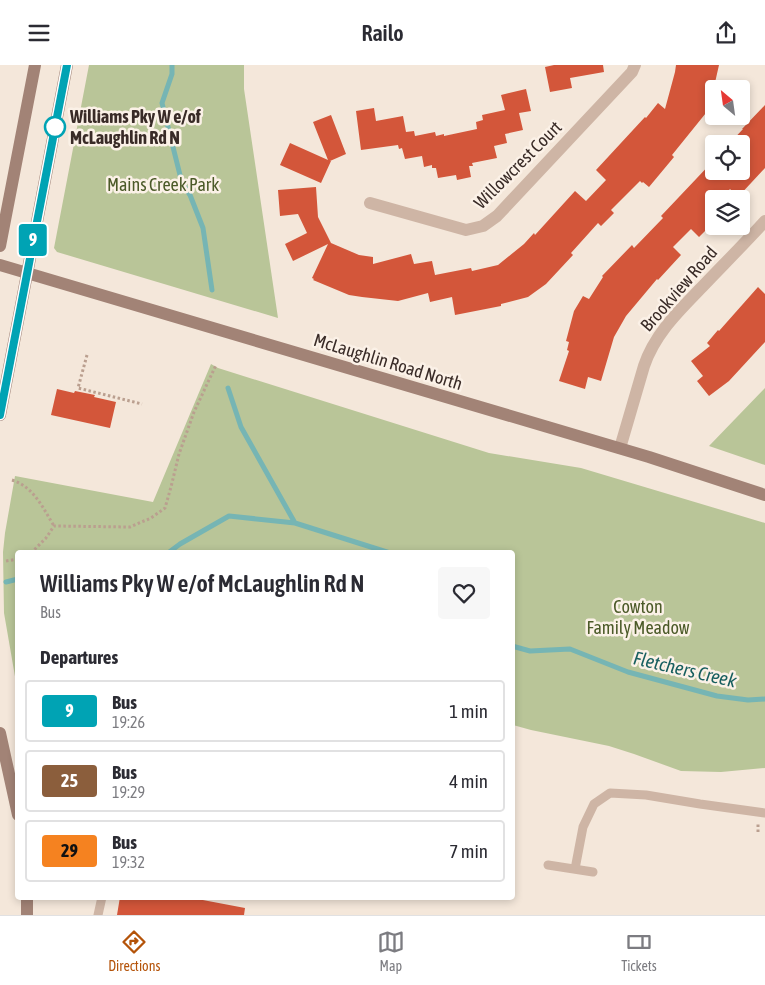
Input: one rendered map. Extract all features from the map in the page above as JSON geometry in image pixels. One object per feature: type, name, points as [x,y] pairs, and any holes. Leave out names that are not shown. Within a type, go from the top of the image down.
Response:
[{"type":"main road","points":[[0,246],[34,65]]},
{"type":"main road","points":[[0,415],[67,65]]},
{"type":"main road","name":"McLaughlin Road North","points":[[0,265],[620,448],[765,495]]},
{"type":"main road","points":[[0,733],[15,801]]},
{"type":"main road","points":[[27,900],[27,915]]},
{"type":"street","name":"Willowcrest Court","points":[[370,203],[466,230],[483,226],[497,216],[632,71],[635,65]]},
{"type":"street","name":"Brookview Road","points":[[620,448],[648,355],[658,336],[674,316],[765,221]]},
{"type":"lane","points":[[575,869],[583,827],[594,804],[610,793],[646,795],[765,813]]},
{"type":"lane","points":[[548,865],[593,872]]},
{"type":"lane","points":[[98,915],[101,900]]},
{"type":"path","points":[[87,355],[78,388],[142,404]]},
{"type":"path","points":[[54,527],[130,527],[151,519],[165,508],[179,454],[194,412],[216,365]]},
{"type":"path","points":[[12,480],[28,487],[54,527]]},
{"type":"path","points":[[34,550],[54,527]]},
{"type":"path","points":[[6,561],[15,560]]},
{"type":"path","points":[[758,823],[758,832]]},
{"type":"green space","name":"Mains Creek Park","points":[[89,65],[244,65],[244,89],[278,318],[57,252],[54,248]]},
{"type":"green space","name":"Cowton Family Meadow","points":[[211,364],[218,368],[489,453],[581,468],[765,523],[765,768],[721,772],[681,771],[609,746],[515,726],[515,550],[15,550],[15,676],[4,613],[3,552],[15,476],[153,502]]},
{"type":"green space","points":[[765,388],[765,465],[709,446]]},
{"type":"building","points":[[554,65],[603,65],[604,72],[570,78],[572,88],[550,92],[545,67]]},
{"type":"building","points":[[676,65],[719,65],[716,80],[705,80],[705,114],[672,155],[674,157],[649,187],[640,181],[611,210],[614,213],[601,226],[598,223],[571,253],[573,255],[546,284],[528,297],[501,304],[501,306],[455,315],[452,297],[430,302],[428,293],[398,301],[349,295],[312,278],[328,244],[293,261],[285,244],[307,233],[298,214],[280,216],[278,190],[316,187],[318,217],[331,243],[359,255],[373,257],[373,264],[411,254],[414,264],[432,261],[435,275],[471,268],[472,271],[498,265],[524,244],[534,233],[535,235],[575,191],[586,201],[606,180],[596,170],[658,103],[665,109]]},
{"type":"building","points":[[526,89],[531,111],[519,113],[523,130],[505,134],[507,143],[494,146],[497,158],[472,163],[473,166],[469,166],[471,177],[457,180],[456,175],[438,178],[436,168],[432,168],[432,165],[424,167],[422,156],[405,159],[402,148],[399,149],[398,145],[361,150],[356,111],[374,108],[376,121],[403,116],[406,132],[414,131],[415,136],[435,132],[436,136],[444,134],[444,136],[477,129],[476,122],[483,120],[482,115],[505,110],[501,95]]},
{"type":"building","points":[[765,105],[765,168],[745,190],[705,190],[705,231],[699,237],[691,229],[673,247],[681,255],[657,279],[626,316],[614,337],[601,381],[588,377],[585,389],[559,381],[569,351],[567,350],[569,342],[566,341],[574,311],[583,296],[589,299],[602,276],[632,245],[634,248],[705,170],[705,180],[750,180],[750,135],[737,135],[746,125],[750,125],[750,121]]},
{"type":"building","points":[[331,115],[346,154],[330,161],[321,183],[280,165],[290,143],[328,160],[313,122]]},
{"type":"building","points":[[758,287],[765,294],[765,342],[729,381],[709,396],[697,381],[703,376],[691,361],[710,346],[707,343]]},
{"type":"building","points":[[57,389],[95,395],[94,397],[116,402],[110,428],[51,415]]},
{"type":"building","points":[[120,900],[203,900],[245,908],[244,915],[117,915]]},
{"type":"waterway","points":[[172,65],[172,74],[162,103],[182,183],[190,195],[203,228],[212,290]]},
{"type":"waterway","points":[[228,388],[241,427],[295,523]]},
{"type":"waterway","name":"Fletchers Creek","points":[[172,550],[229,516],[295,523],[380,550]]},
{"type":"waterway","name":"Fletchers Creek","points":[[6,582],[15,580]]},
{"type":"waterway","name":"Fletchers Creek","points":[[515,647],[530,651],[570,649],[628,672],[717,696],[748,700],[765,699]]},
{"type":"bus line","name":"9","points":[[0,415],[67,65]]},
{"type":"place","name":"Williams Pky W e/of McLaughlin Rd N","points":[[55,127]]}]
